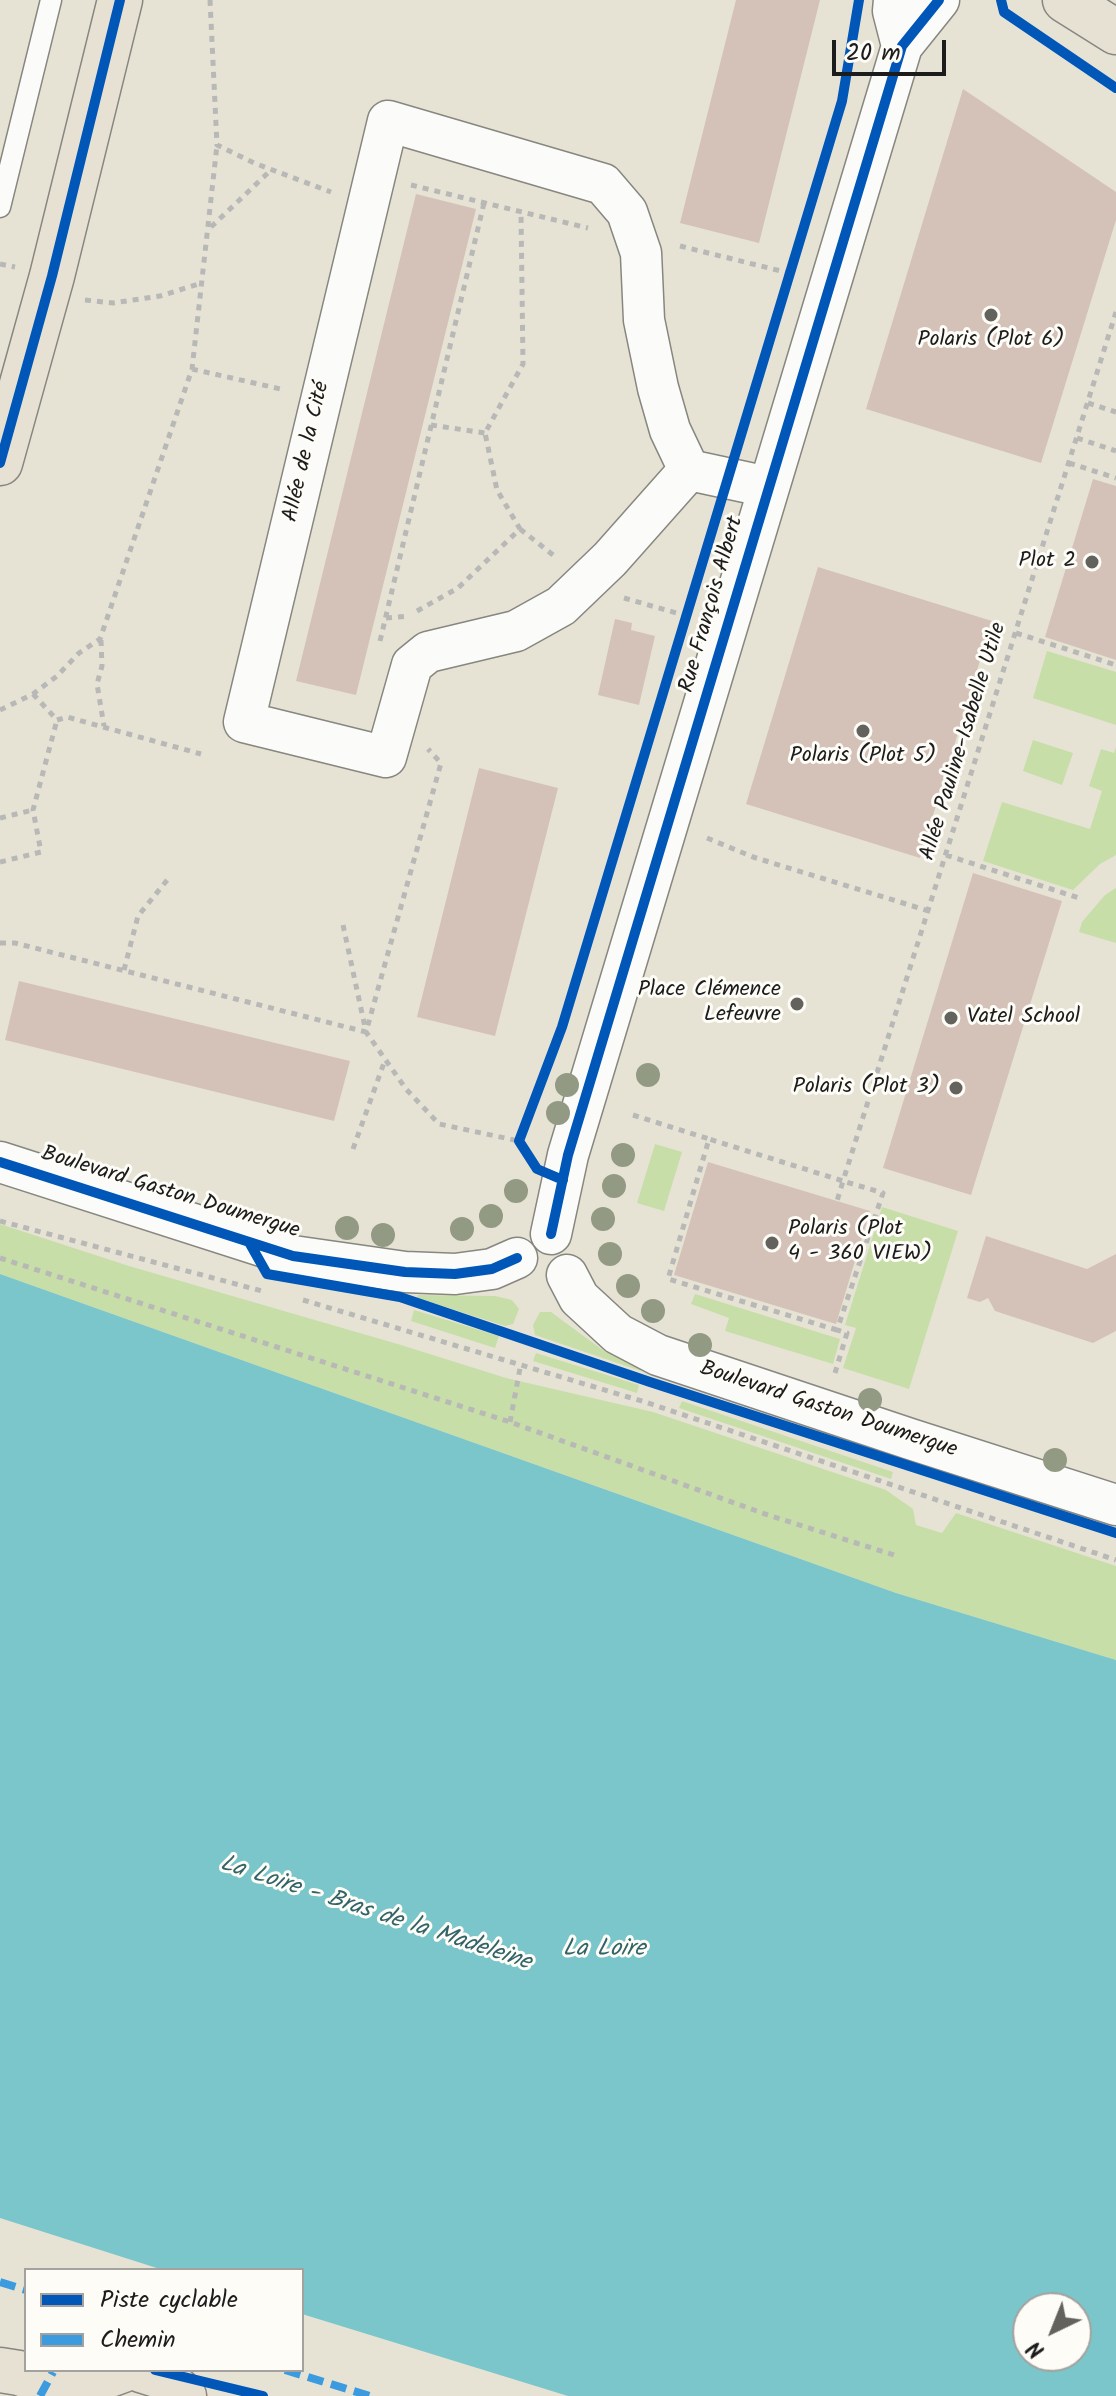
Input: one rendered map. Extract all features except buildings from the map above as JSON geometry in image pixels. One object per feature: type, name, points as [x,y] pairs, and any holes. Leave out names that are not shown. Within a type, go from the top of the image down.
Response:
[{"type":"main road","points":[[0,463],[52,276],[120,0]]},
{"type":"main road","points":[[1065,0],[1116,32]]},
{"type":"main road","points":[[0,2370],[81,2393],[106,2374],[114,2372]]},
{"type":"main road","points":[[147,2372],[163,2377],[184,2396]]},
{"type":"main road","points":[[0,2381],[13,2396]]},
{"type":"street","name":"Rue François Albert","points":[[894,0],[893,11],[902,46]]},
{"type":"street","name":"Rue François Albert","points":[[551,1234],[568,1155],[902,46],[939,0]]},
{"type":"street","name":"Allée de la Cité","points":[[388,121],[603,184],[627,212],[635,236],[641,253],[644,320],[658,388],[670,430],[689,470],[610,559],[561,606],[516,631],[428,652],[412,665],[386,757],[244,722],[388,121]]},
{"type":"street","points":[[689,470],[768,487]]},
{"type":"street","name":"Boulevard Gaston Doumergue","points":[[0,1162],[293,1256],[405,1272],[455,1274],[492,1269],[517,1258]]},
{"type":"street","points":[[551,1234],[559,1237],[570,1250],[570,1267],[567,1275],[552,1286],[534,1285],[521,1274],[517,1258],[519,1249],[532,1235],[551,1234]]},
{"type":"street","name":"Boulevard Gaston Doumergue","points":[[567,1275],[579,1298],[618,1334],[658,1355],[1116,1505]]},
{"type":"lane","points":[[0,207],[51,0]]},
{"type":"path","points":[[104,726],[97,684],[102,666],[100,639],[192,369],[217,145],[210,0]]},
{"type":"path","points":[[217,145],[271,170],[389,210],[398,182],[789,273]]},
{"type":"path","points":[[209,228],[271,170]]},
{"type":"path","points":[[379,645],[484,203]]},
{"type":"path","points":[[386,618],[410,616],[458,588],[520,529],[497,490],[485,433],[523,364],[521,213]]},
{"type":"path","points":[[76,298],[113,303],[160,296],[202,283]]},
{"type":"path","points":[[192,369],[263,386]]},
{"type":"path","points":[[1088,403],[1116,412]]},
{"type":"path","points":[[431,425],[485,433]]},
{"type":"path","points":[[1077,438],[1116,451]]},
{"type":"path","points":[[1069,463],[1116,478]]},
{"type":"path","points":[[1016,633],[1116,665]]},
{"type":"path","points":[[0,710],[33,694],[57,676],[79,653],[100,639]]},
{"type":"path","points":[[33,694],[57,720]]},
{"type":"path","points":[[57,720],[67,717],[201,754]]},
{"type":"path","points":[[366,1032],[441,763],[397,717]]},
{"type":"path","points":[[0,862],[41,852],[33,810],[57,720]]},
{"type":"path","points":[[0,818],[33,810]]},
{"type":"path","points":[[707,838],[753,857],[929,911]]},
{"type":"path","points":[[946,855],[1082,899]]},
{"type":"path","points":[[124,970],[138,916],[168,879]]},
{"type":"path","points":[[343,925],[366,1032],[406,1089],[439,1124],[519,1141],[537,1169],[563,1180]]},
{"type":"path","points":[[0,943],[15,943],[366,1032]]},
{"type":"path","points":[[353,1149],[385,1059]]},
{"type":"path","points":[[633,1115],[883,1193],[837,1330]]},
{"type":"path","points":[[709,1139],[668,1279],[847,1333],[834,1376],[832,1414]]},
{"type":"path","points":[[0,1221],[275,1294]]},
{"type":"path","points":[[0,1258],[510,1422],[765,1514],[897,1556]]},
{"type":"path","points":[[290,1297],[521,1363],[1116,1560]]},
{"type":"path","points":[[510,1422],[521,1363]]},
{"type":"green space","points":[[1047,651],[1116,672],[1116,725],[1033,698]]},
{"type":"green space","points":[[1033,740],[1073,753],[1062,785],[1023,771]]},
{"type":"green space","points":[[1116,747],[1116,855],[1100,864],[1073,890],[983,861],[1002,802],[1090,829],[1102,791],[1089,786],[1101,749],[1114,753]]},
{"type":"green space","points":[[1116,888],[1116,943],[1079,932],[1082,922],[1105,895]]},
{"type":"green space","points":[[655,1144],[682,1152],[664,1211],[637,1203]]},
{"type":"green space","points":[[882,1207],[958,1231],[909,1389],[843,1368],[856,1328],[845,1325]]},
{"type":"green space","points":[[0,1224],[129,1266],[506,1378],[653,1412],[886,1490],[913,1509],[916,1525],[942,1533],[956,1513],[1116,1566],[1116,1660],[896,1593],[0,1274]]},
{"type":"green space","points":[[695,1294],[840,1339],[833,1364],[725,1331],[729,1318],[691,1304]]},
{"type":"green space","points":[[418,1295],[495,1296],[512,1300],[519,1309],[513,1324],[505,1326],[417,1298]]},
{"type":"green space","points":[[414,1310],[499,1336],[495,1348],[411,1321]]},
{"type":"green space","points":[[540,1312],[551,1312],[604,1351],[642,1366],[641,1371],[535,1335],[533,1325]]},
{"type":"green space","points":[[536,1353],[639,1385],[637,1393],[533,1361]]},
{"type":"green space","points":[[682,1401],[893,1472],[891,1479],[679,1408]]},
{"type":"water","name":"La Loire","points":[[0,1274],[896,1593],[1116,1660],[1116,2396],[568,2396],[304,2315],[304,2268],[157,2268],[0,2218]]},
{"type":"marked path","points":[[0,2282],[24,2289]]},
{"type":"marked path","points":[[40,2396],[53,2372]]},
{"type":"marked path","points":[[292,2372],[370,2396]]},
{"type":"cycle path","points":[[0,463],[52,276],[120,0]]},
{"type":"cycle path","points":[[563,1180],[537,1169],[519,1141],[562,1027],[842,101],[859,0]]},
{"type":"cycle path","points":[[551,1234],[568,1155],[902,46],[939,0]]},
{"type":"cycle path","points":[[1001,0],[1004,12],[1116,88]]},
{"type":"cycle path","points":[[0,1162],[293,1256],[405,1272],[455,1274],[492,1269],[517,1258]]},
{"type":"cycle path","points":[[249,1242],[267,1274],[400,1297],[650,1382],[1116,1533]]},
{"type":"cycle path","points":[[163,2372],[263,2396]]},
{"type":"place","name":"Polaris (Plot 6)","points":[[991,315]]},
{"type":"place","name":"Plot 2","points":[[1092,562]]},
{"type":"place","name":"Polaris (Plot 5)","points":[[863,731]]},
{"type":"place","name":"Place Clémence Lefeuvre","points":[[797,1004]]},
{"type":"place","name":"Vatel School","points":[[951,1018]]},
{"type":"place","name":"Polaris (Plot 3)","points":[[956,1088]]},
{"type":"place","name":"Polaris (Plot 4 - 360 VIEW)","points":[[772,1243]]},
{"type":"water label","name":"La Loire - Bras de la Madeleine","points":[[375,1915]]}]
